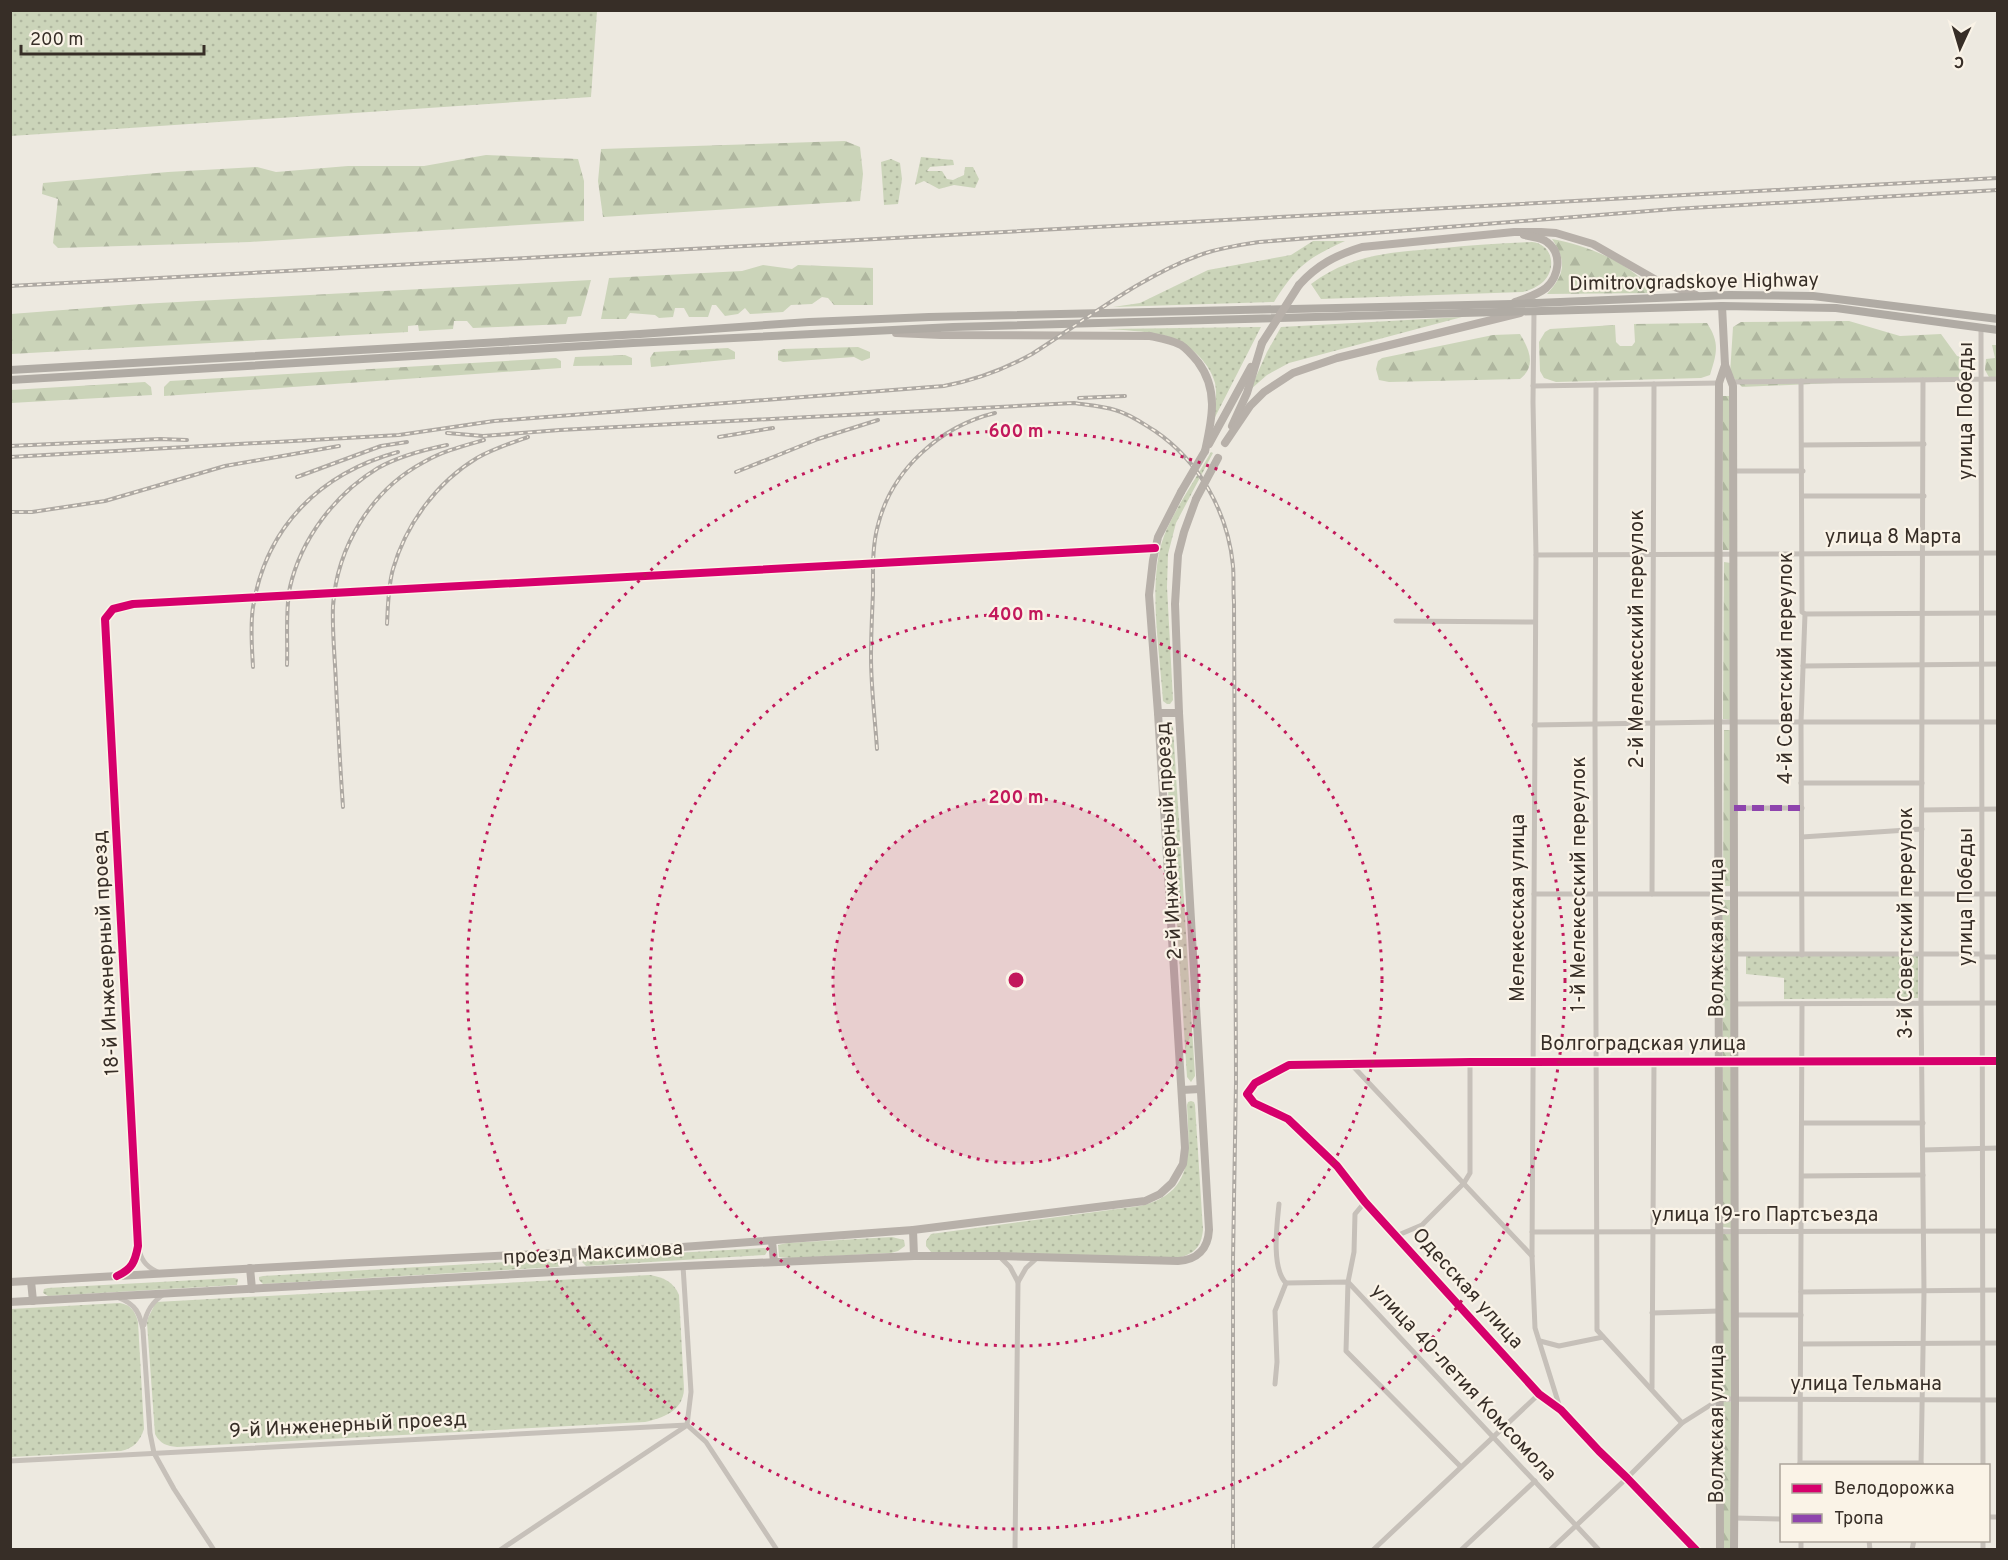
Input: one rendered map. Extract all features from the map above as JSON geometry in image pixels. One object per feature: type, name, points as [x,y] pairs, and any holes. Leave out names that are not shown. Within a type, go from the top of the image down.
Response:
[{"type":"highway","name":"Dimitrovgradskoye Highway","points":[[1531,309],[1700,296],[1813,296],[1998,319]]},
{"type":"highway","name":"Волжская улица","points":[[1722,296],[1722,306]]},
{"type":"highway","points":[[10,370],[900,318],[1512,304],[1531,309]]},
{"type":"highway","name":"Dimitrovgradskoye Highway","points":[[1531,309],[1722,306],[1836,308],[1998,330]]},
{"type":"highway","points":[[10,380],[633,343],[930,329],[1531,309]]},
{"type":"highway","points":[[929,317],[925,324],[930,329]]},
{"type":"highway","points":[[900,318],[906,324],[902,331]]},
{"type":"main road","points":[[1512,304],[1535,295],[1545,288],[1555,276],[1558,267],[1556,255],[1547,242],[1514,232]]},
{"type":"main road","points":[[1225,443],[1246,393],[1262,344],[1299,285],[1311,271],[1320,265],[1362,247],[1514,232],[1541,232],[1581,239],[1656,280],[1700,296]]},
{"type":"main road","name":"Волжская улица","points":[[1722,306],[1725,365],[1733,386],[1734,471],[1734,1550]]},
{"type":"main road","points":[[1225,443],[1250,406],[1264,392],[1293,373],[1337,358],[1531,309]]},
{"type":"main road","points":[[879,332],[941,335],[1150,336],[1182,346],[1194,356],[1202,368],[1212,392],[1213,409],[1205,451]]},
{"type":"main road","name":"2-й Инженерный проезд","points":[[1140,1202],[1155,1197],[1172,1184],[1182,1164],[1185,1149],[1149,596],[1155,548],[1162,526],[1258,353]]},
{"type":"main road","name":"Волжская улица","points":[[1720,1550],[1719,383],[1725,365]]},
{"type":"main road","name":"2-й Инженерный проезд","points":[[1178,1261],[1194,1258],[1201,1253],[1206,1246],[1209,1230],[1179,712],[1176,567],[1184,532],[1196,499],[1225,443]]},
{"type":"main road","points":[[1158,713],[1179,712]]},
{"type":"main road","points":[[1182,1090],[1200,1089]]},
{"type":"main road","name":"проезд Максимова","points":[[10,1282],[772,1241],[913,1230],[1140,1202]]},
{"type":"main road","points":[[913,1230],[914,1256]]},
{"type":"main road","points":[[772,1241],[774,1262]]},
{"type":"main road","points":[[572,1253],[573,1271]]},
{"type":"main road","name":"проезд Максимова","points":[[10,1302],[573,1271],[914,1256],[1178,1261]]},
{"type":"main road","points":[[250,1268],[252,1289]]},
{"type":"main road","points":[[31,1281],[33,1301]]},
{"type":"street","name":"Мелекесская улица","points":[[1531,309],[1536,555],[1532,1256],[1535,1328],[1561,1410]]},
{"type":"street","name":"улица Победы","points":[[1982,328],[1983,1464]]},
{"type":"street","points":[[1732,382],[1998,379]]},
{"type":"street","name":"3-й Советский переулок","points":[[1921,1464],[1924,1344],[1921,1060],[1923,380]]},
{"type":"street","name":"4-й Советский переулок","points":[[1801,381],[1802,612],[1805,614],[1801,722],[1802,955]]},
{"type":"street","points":[[1533,386],[1719,383]]},
{"type":"street","name":"2-й Мелекесский переулок","points":[[1652,894],[1654,384]]},
{"type":"street","name":"1-й Мелекесский переулок","points":[[1596,385],[1597,1330],[1603,1337]]},
{"type":"street","points":[[1803,445],[1923,444]]},
{"type":"street","points":[[1734,471],[1803,471]]},
{"type":"street","points":[[1803,496],[1924,496]]},
{"type":"street","name":"18-й Инженерный проезд","points":[[138,1246],[105,619],[113,609],[133,604],[1155,548]]},
{"type":"street","name":"улица 8 Марта","points":[[1536,555],[1998,553]]},
{"type":"street","points":[[1805,614],[1998,613]]},
{"type":"street","points":[[1396,621],[1535,622]]},
{"type":"street","points":[[1803,666],[1998,664]]},
{"type":"street","points":[[1534,725],[1718,722],[1998,722]]},
{"type":"street","points":[[1801,783],[1922,783]]},
{"type":"street","points":[[1734,808],[1802,808]]},
{"type":"street","points":[[1922,810],[1998,809]]},
{"type":"street","points":[[1802,837],[1922,829]]},
{"type":"street","points":[[1534,894],[1998,894]]},
{"type":"street","points":[[1734,954],[1922,954],[1998,957]]},
{"type":"street","points":[[1734,1004],[1998,1003]]},
{"type":"street","points":[[1802,1004],[1800,1464],[1921,1464]]},
{"type":"street","name":"Волгоградская улица","points":[[1289,1065],[1596,1061],[1998,1061]]},
{"type":"street","points":[[1652,1388],[1654,1061]]},
{"type":"street","points":[[1396,1236],[1422,1225],[1464,1183],[1470,1173],[1470,1062]]},
{"type":"street","points":[[1350,1063],[1532,1256]]},
{"type":"street","name":"Одесская улица","points":[[1289,1065],[1255,1083],[1247,1094],[1254,1103],[1288,1119],[1336,1166],[1365,1202],[1539,1394],[1561,1410],[1696,1550]]},
{"type":"street","points":[[1802,1123],[1923,1123]]},
{"type":"street","points":[[1923,1150],[1998,1148]]},
{"type":"street","points":[[1802,1176],[1923,1175]]},
{"type":"street","points":[[1365,1202],[1355,1214],[1353,1252],[1348,1282],[1346,1350],[1461,1467]]},
{"type":"street","points":[[1275,1384],[1275,1311],[1286,1283],[1279,1271],[1276,1232],[1279,1204]]},
{"type":"street","name":"улица 19-го Партсъезда","points":[[1532,1232],[1998,1231]]},
{"type":"street","points":[[138,1246],[145,1264],[151,1270],[162,1274]]},
{"type":"street","points":[[117,1276],[133,1266],[138,1246]]},
{"type":"street","points":[[999,1256],[1010,1267],[1018,1282]]},
{"type":"street","points":[[1014,1550],[1018,1282],[1026,1268],[1038,1257]]},
{"type":"street","points":[[500,1550],[687,1425],[691,1392],[683,1266]]},
{"type":"street","name":"улица 40-летия Комсомола","points":[[1286,1283],[1348,1282],[1599,1550]]},
{"type":"street","points":[[1801,1292],[1998,1290]]},
{"type":"street","points":[[143,1330],[149,1308],[164,1294]]},
{"type":"street","points":[[115,1296],[135,1307],[141,1316],[150,1433],[154,1453],[174,1489],[214,1550]]},
{"type":"street","points":[[1653,1313],[1719,1311]]},
{"type":"street","points":[[1735,1315],[1802,1315]]},
{"type":"street","points":[[1540,1341],[1559,1346],[1603,1337],[1682,1423]]},
{"type":"street","points":[[1801,1344],[1998,1343]]},
{"type":"street","points":[[1373,1550],[1539,1394]]},
{"type":"street","points":[[1550,1550],[1682,1423],[1720,1399]]},
{"type":"street","name":"улица Тельмана","points":[[1720,1399],[1998,1400]]},
{"type":"street","points":[[687,1425],[706,1442],[777,1550]]},
{"type":"street","name":"9-й Инженерный проезд","points":[[10,1461],[687,1425]]},
{"type":"street","points":[[1461,1550],[1535,1482]]},
{"type":"street","points":[[1734,1518],[1780,1519]]},
{"type":"green space","points":[[11,10],[597,11],[591,97],[11,136]]},
{"type":"green space","points":[[845,141],[860,147],[863,174],[860,201],[603,217],[598,181],[601,149]]},
{"type":"green space","points":[[486,155],[578,159],[584,181],[584,221],[250,242],[58,248],[53,243],[58,199],[42,194],[43,183],[168,172],[257,167],[276,172],[348,166],[424,166]]},
{"type":"green space","points":[[921,157],[953,160],[954,165],[930,167],[927,171],[942,171],[947,179],[953,180],[964,175],[965,167],[973,167],[979,179],[975,188],[954,185],[939,189],[924,181],[915,185]]},
{"type":"green space","points":[[891,159],[900,163],[902,179],[898,204],[884,205],[881,162]]},
{"type":"green space","points":[[1552,239],[1592,250],[1619,263],[1642,279],[1651,289],[1649,293],[1547,294],[1562,268],[1560,254]]},
{"type":"green space","points":[[1313,241],[1345,241],[1303,265],[1274,302],[1113,307],[1140,303],[1208,270],[1291,255]]},
{"type":"green space","points":[[1532,242],[1544,247],[1548,252],[1550,269],[1542,283],[1523,292],[1321,299],[1311,284],[1342,266],[1374,256],[1408,251]]},
{"type":"green space","points":[[763,265],[792,269],[798,265],[873,268],[873,305],[834,305],[828,298],[822,297],[812,304],[791,305],[783,312],[750,314],[745,308],[738,314],[725,316],[716,305],[712,305],[708,317],[689,317],[684,308],[675,308],[673,317],[659,318],[655,315],[630,313],[626,319],[601,319],[609,278],[742,271]]},
{"type":"green space","points":[[591,280],[581,316],[568,317],[566,324],[473,328],[467,321],[454,321],[453,329],[419,331],[418,325],[408,326],[408,332],[11,354],[11,314],[141,304]]},
{"type":"green space","points":[[1462,317],[1289,363],[1267,375],[1250,390],[1281,327]]},
{"type":"green space","points":[[1849,321],[1900,336],[1941,334],[1957,356],[1974,360],[1967,377],[1742,387],[1730,374],[1733,327],[1741,322]]},
{"type":"green space","points":[[1707,323],[1716,342],[1716,354],[1710,375],[1701,378],[1556,382],[1544,378],[1540,371],[1539,342],[1545,332],[1550,329],[1615,325],[1616,342],[1620,346],[1632,346],[1635,342],[1634,324]]},
{"type":"green space","points":[[1261,327],[1211,425],[1216,399],[1215,383],[1207,366],[1195,352],[1179,341],[1162,335],[1106,329]]},
{"type":"green space","points":[[1520,334],[1528,351],[1530,363],[1520,379],[1389,382],[1379,380],[1376,369],[1378,361],[1382,358],[1493,335]]},
{"type":"green space","points":[[1992,345],[1997,345],[1997,380],[1990,379],[1985,370],[1986,359],[1995,358]]},
{"type":"green space","points":[[858,347],[870,352],[870,358],[862,361],[854,357],[783,362],[778,360],[778,351],[784,349]]},
{"type":"green space","points":[[728,348],[735,352],[735,359],[651,367],[650,358],[654,352]]},
{"type":"green space","points":[[625,355],[632,358],[632,365],[573,366],[575,357]]},
{"type":"green space","points":[[556,358],[561,361],[561,368],[164,396],[164,387],[170,381]]},
{"type":"green space","points":[[145,382],[151,387],[152,395],[11,403],[11,390]]},
{"type":"green space","points":[[1722,396],[1730,396],[1730,550],[1723,550]]},
{"type":"green space","points":[[1211,452],[1213,453],[1176,523],[1168,554],[1167,587],[1173,700],[1167,704],[1163,701],[1156,617],[1156,574],[1159,554],[1174,515]]},
{"type":"green space","points":[[1724,562],[1731,563],[1731,720],[1723,719]]},
{"type":"green space","points":[[1168,723],[1173,727],[1195,1076],[1191,1082],[1187,1077],[1164,727]]},
{"type":"green space","points":[[1724,730],[1732,730],[1731,886],[1723,886]]},
{"type":"green space","points":[[1722,900],[1730,900],[1731,1057],[1723,1056]]},
{"type":"green space","points":[[1746,956],[1918,956],[1918,998],[1784,999],[1784,978],[1746,974]]},
{"type":"green space","points":[[1723,1063],[1732,1063],[1732,1228],[1723,1227]]},
{"type":"green space","points":[[1191,1101],[1195,1105],[1203,1230],[1198,1246],[1188,1254],[1177,1258],[931,1252],[926,1246],[926,1241],[931,1234],[1140,1206],[1158,1200],[1171,1191],[1180,1180],[1185,1168],[1188,1153],[1187,1105]]},
{"type":"green space","points":[[1723,1233],[1732,1233],[1732,1398],[1723,1398]]},
{"type":"green space","points":[[892,1237],[904,1240],[905,1246],[891,1253],[779,1257],[778,1245],[787,1243]]},
{"type":"green space","points":[[764,1248],[768,1250],[765,1255],[586,1266],[582,1262],[585,1258]]},
{"type":"green space","points":[[557,1259],[562,1263],[561,1266],[263,1284],[259,1280],[259,1277],[263,1276]]},
{"type":"green space","points":[[650,1275],[667,1281],[679,1295],[683,1397],[676,1408],[659,1418],[645,1422],[177,1447],[164,1444],[155,1434],[147,1323],[156,1302]]},
{"type":"green space","points":[[238,1279],[237,1285],[48,1296],[43,1293],[44,1289],[48,1288]]},
{"type":"green space","points":[[120,1303],[132,1309],[138,1322],[144,1429],[141,1437],[133,1446],[121,1451],[11,1457],[11,1309]]},
{"type":"green space","points":[[1723,1401],[1732,1402],[1732,1549],[1723,1550]]},
{"type":"railway","points":[[10,286],[1998,178]]},
{"type":"railway","points":[[10,457],[399,435],[494,421],[944,386],[967,381],[1011,365],[1157,274],[1214,250],[1259,242],[1674,209],[1998,190]]},
{"type":"railway","points":[[1079,398],[1125,396]]},
{"type":"railway","points":[[447,433],[483,436],[1074,403],[1110,409],[1136,419],[1171,443],[1198,473],[1218,507],[1225,526],[1233,566],[1236,1082],[1233,1259],[1233,1550]]},
{"type":"railway","points":[[877,749],[871,669],[873,559],[876,533],[885,505],[907,468],[938,439],[975,419],[995,413]]},
{"type":"railway","points":[[736,472],[818,439],[878,420]]},
{"type":"railway","points":[[719,437],[773,428]]},
{"type":"railway","points":[[387,624],[393,569],[406,536],[425,506],[436,492],[462,468],[496,449],[528,437]]},
{"type":"railway","points":[[10,446],[160,439],[187,440]]},
{"type":"railway","points":[[343,807],[333,616],[336,584],[341,563],[360,522],[388,488],[431,458],[484,440]]},
{"type":"railway","points":[[297,477],[381,446],[407,442]]},
{"type":"railway","points":[[287,665],[287,616],[290,587],[302,552],[322,519],[348,491],[378,468],[411,454],[447,445]]},
{"type":"railway","points":[[10,512],[32,512],[105,501],[225,466],[339,446]]},
{"type":"railway","points":[[253,667],[251,630],[253,607],[260,578],[270,552],[284,528],[301,507],[322,489],[370,461],[398,452]]},
{"type":"marked path","points":[[1734,808],[1802,808]]},
{"type":"cycle path","points":[[117,1276],[132,1264],[138,1246],[105,619],[113,609],[133,604],[1155,548]]},
{"type":"cycle path","points":[[1696,1550],[1561,1410],[1539,1394],[1365,1202],[1337,1166],[1288,1119],[1254,1103],[1247,1094],[1255,1083],[1289,1065],[1470,1062],[1998,1061]]}]
